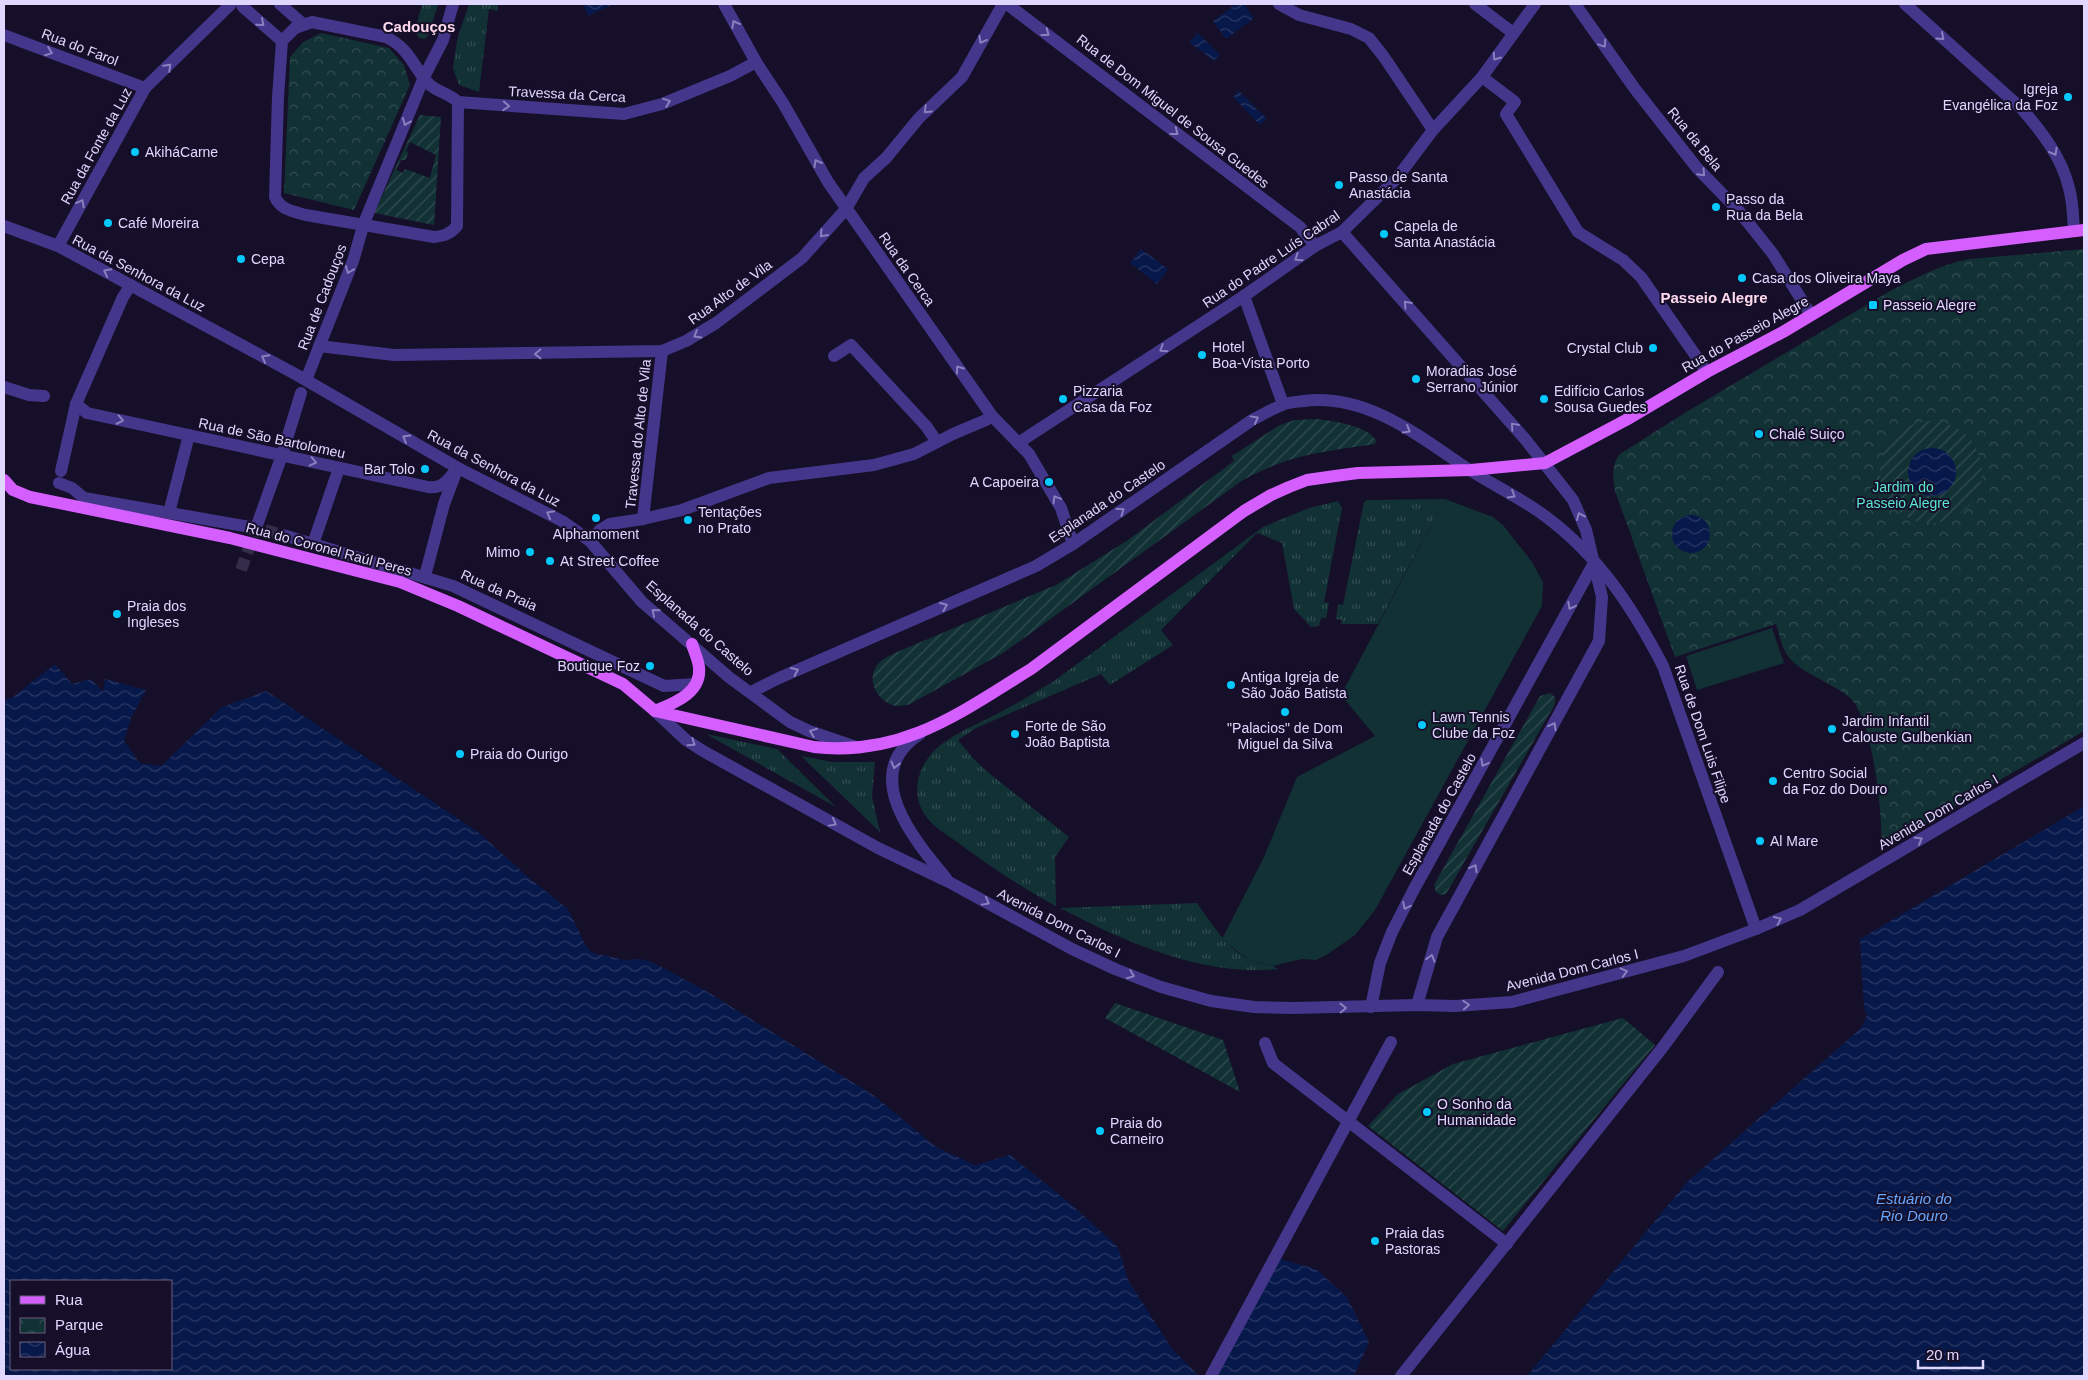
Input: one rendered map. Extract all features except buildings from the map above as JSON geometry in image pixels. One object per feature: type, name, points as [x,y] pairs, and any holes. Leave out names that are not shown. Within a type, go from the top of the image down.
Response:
[{"type":"main road","name":"Rua do Passeio Alegre","points":[[1544,464],[1783,332],[1903,260],[1926,249],[2079,231]]},
{"type":"main road","name":"Esplanada do Castelo","points":[[655,711],[814,748],[859,747],[903,740],[926,730],[1031,669],[1244,511],[1271,495],[1307,480],[1358,473],[1471,470],[1544,464]]},
{"type":"main road","name":"Rua do Coronel Raúl Peres","points":[[4,480],[13,490],[30,497],[230,538],[400,582],[458,606],[623,684],[655,711]]},
{"type":"main road","points":[[655,711],[685,697],[695,684],[699,667],[692,644]]},
{"type":"street","name":"Rua da Fonte da Luz","points":[[58,246],[145,88],[232,4]]},
{"type":"street","points":[[242,4],[282,42]]},
{"type":"street","points":[[280,4],[303,24]]},
{"type":"street","name":"Rua de Cadouços","points":[[306,380],[353,261],[364,224],[424,77],[443,40],[453,4]]},
{"type":"street","name":"Rua da Cerca","points":[[724,4],[756,62],[783,103],[828,182],[846,209],[992,416],[1029,454],[1061,508],[1073,544]]},
{"type":"street","name":"Rua Alto de Vila","points":[[319,346],[394,355],[662,351],[686,341],[716,323],[795,264],[846,209],[855,190],[864,178],[886,158],[919,118],[962,77],[1002,4]]},
{"type":"street","name":"Rua de Dom Miguel de Sousa Guedes","points":[[1007,4],[1300,227],[1315,246]]},
{"type":"street","points":[[1279,4],[1299,15],[1351,29],[1369,38],[1433,130]]},
{"type":"street","points":[[1475,4],[1513,33]]},
{"type":"street","name":"Rua do Padre Luís Cabral","points":[[1018,443],[1244,296],[1315,246],[1342,232],[1398,178],[1433,130],[1482,77],[1535,4]]},
{"type":"street","name":"Rua da Bela","points":[[1575,4],[1635,89],[1697,168],[1738,210],[1767,247],[1811,315]]},
{"type":"street","points":[[1905,4],[2022,109],[2037,125],[2065,174],[2079,231]]},
{"type":"street","points":[[312,22],[386,37],[397,42],[434,88],[453,96],[458,102],[457,226],[446,236],[434,237],[286,210],[279,204],[276,197],[278,97],[282,42],[290,32],[303,24],[312,22]]},
{"type":"street","name":"Rua do Farol","points":[[4,35],[145,88]]},
{"type":"street","name":"Travessa da Cerca","points":[[458,102],[624,114],[662,104],[730,76],[756,62]]},
{"type":"street","points":[[1482,77],[1515,102],[1506,114],[1578,232],[1623,260],[1641,277],[1708,372]]},
{"type":"street","name":"Rua da Senhora da Luz","points":[[4,226],[58,246],[306,380],[458,468],[562,521],[590,541]]},
{"type":"street","points":[[1342,232],[1490,398],[1544,464]]},
{"type":"street","points":[[130,285],[76,404],[60,477],[84,498],[257,526],[301,393]]},
{"type":"street","points":[[1244,296],[1283,404]]},
{"type":"street","points":[[834,356],[851,345],[926,426],[937,442]]},
{"type":"street","name":"Travessa do Alto de Vila","points":[[644,520],[662,351]]},
{"type":"street","points":[[4,388],[29,395],[44,396]]},
{"type":"street","name":"Esplanada do Castelo","points":[[751,692],[1036,566],[1073,544],[1252,420],[1283,404],[1332,400],[1348,402],[1369,409],[1432,445],[1544,515],[1568,535],[1594,563]]},
{"type":"street","name":"Rua de São Bartolomeu","points":[[76,404],[87,413],[437,488],[458,468]]},
{"type":"street","points":[[590,541],[600,530],[610,524],[644,520],[682,510],[769,478],[874,465],[914,454],[992,416]]},
{"type":"street","points":[[169,513],[189,435]]},
{"type":"street","name":"Esplanada do Castelo","points":[[1417,1005],[1437,937],[1600,641],[1602,597],[1586,530],[1573,500],[1544,464]]},
{"type":"street","points":[[313,544],[339,468]]},
{"type":"street","points":[[425,576],[444,504],[458,468]]},
{"type":"street","name":"Rua da Praia","points":[[283,535],[425,576],[453,586],[664,686],[695,684]]},
{"type":"street","name":"Esplanada do Castelo","points":[[590,541],[642,602],[730,678],[790,722],[823,736],[859,747]]},
{"type":"street","name":"Esplanada do Castelo","points":[[1371,1007],[1380,963],[1392,932],[1594,563]]},
{"type":"street","name":"Rua de Dom Luis Filipe","points":[[1594,563],[1618,590],[1643,628],[1663,666],[1756,929]]},
{"type":"street","name":"Avenida Dom Carlos I","points":[[655,711],[686,740],[703,751],[878,848],[949,882],[1072,949],[1115,969],[1161,987],[1211,1001],[1254,1007],[1455,1006],[1512,1002],[1684,956],[1800,910],[2084,743]]},
{"type":"street","name":"Avenida Dom Carlos I","points":[[926,730],[910,740],[896,758],[893,768],[893,790],[900,815],[917,842],[949,882]]},
{"type":"street","points":[[1401,1376],[1663,1047],[1718,972]]},
{"type":"street","points":[[1210,1376],[1391,1042]]},
{"type":"street","points":[[1265,1043],[1273,1063],[1507,1244]]},
{"type":"green space","points":[[422,4],[438,4],[429,34],[425,39],[419,38],[415,31]]},
{"type":"green space","points":[[469,4],[498,4],[498,11],[489,9],[479,92],[459,85],[453,68],[457,40]]},
{"type":"green space","points":[[321,33],[389,48],[404,65],[410,85],[354,210],[284,193],[290,57],[303,42]]},
{"type":"green space","points":[[420,115],[441,117],[434,225],[374,213]],"holes":[[[410,142],[436,155],[430,178],[405,169],[403,173],[396,170],[401,160],[406,160],[408,152],[406,151]]]},
{"type":"green space","name":"Jardim do Passeio Alegre","points":[[2084,249],[2084,731],[1882,849],[1875,770],[1866,727],[1859,711],[1851,699],[1844,693],[1807,672],[1791,660],[1783,646],[1776,624],[1675,657],[1615,491],[1613,476],[1615,462],[1620,454],[1683,414],[1890,291],[1929,272],[1949,264],[1970,259]]},
{"type":"green space","points":[[1318,419],[1359,428],[1372,436],[1376,441],[1375,444],[1307,455],[1260,471],[1243,480],[1003,653],[908,705],[898,706],[885,702],[876,691],[873,679],[874,672],[884,659],[1056,585],[1128,540],[1234,461],[1232,456],[1278,426],[1294,420]]},
{"type":"green space","points":[[1931,421],[1951,425],[1967,436],[1978,452],[1982,472],[1978,492],[1967,508],[1951,519],[1931,523],[1911,519],[1895,508],[1884,492],[1880,472],[1884,452],[1895,436],[1911,425]]},
{"type":"green space","points":[[1445,499],[1378,624],[1341,624],[1342,620],[1336,619],[1338,604],[1343,605],[1364,502],[1367,500]]},
{"type":"green space","name":"Lawn Tennis Clube da Foz","points":[[1445,499],[1493,517],[1503,525],[1532,562],[1543,582],[1542,606],[1375,910],[1355,935],[1316,960],[1302,959],[1273,966],[1249,960],[1222,939],[1264,857],[1297,777],[1375,736],[1341,695]]},
{"type":"green space","points":[[1338,501],[1342,508],[1324,602],[1329,603],[1326,618],[1321,618],[1319,626],[1311,627],[1294,609],[1282,543],[1257,533],[1161,630],[1173,645],[1110,685],[1101,674],[976,728],[958,740],[984,769],[1069,837],[1055,857],[1056,906],[993,868],[940,830],[928,819],[920,806],[917,788],[918,779],[925,762],[944,742],[1007,709],[1054,681],[1263,527],[1309,508]]},
{"type":"green space","points":[[1772,628],[1784,663],[1697,690],[1686,656]]},
{"type":"green space","points":[[1550,693],[1555,697],[1555,704],[1446,894],[1441,895],[1436,892],[1434,885],[1540,696]]},
{"type":"green space","points":[[706,734],[777,749],[836,807]]},
{"type":"green space","points":[[801,756],[832,762],[875,762],[872,797],[880,832]]},
{"type":"green space","points":[[1197,903],[1232,948],[1248,959],[1278,969],[1221,968],[1193,962],[1138,944],[1060,908]]},
{"type":"green space","points":[[1115,1003],[1223,1040],[1240,1092],[1105,1018]]},
{"type":"green space","points":[[1623,1018],[1655,1045],[1503,1231],[1368,1126],[1398,1094],[1453,1064]]},
{"type":"water","points":[[613,4],[588,16],[584,5]]},
{"type":"water","points":[[1236,4],[1244,4],[1254,18],[1226,39],[1213,21]]},
{"type":"water","points":[[1198,33],[1220,55],[1214,61],[1189,42]]},
{"type":"water","points":[[1239,91],[1267,119],[1260,125],[1233,97]]},
{"type":"water","points":[[1141,249],[1168,269],[1157,284],[1130,263]]},
{"type":"water","points":[[1927,448],[1937,448],[1949,455],[1956,467],[1956,477],[1949,489],[1937,496],[1927,496],[1919,492],[1912,485],[1908,477],[1908,467],[1912,459],[1919,452]]},
{"type":"water","points":[[1691,515],[1704,521],[1710,534],[1704,547],[1691,553],[1678,547],[1672,534],[1678,521]]},
{"type":"water","points":[[55,664],[72,684],[91,679],[103,692],[105,679],[146,690],[131,718],[124,741],[140,763],[161,766],[222,707],[266,691],[478,832],[529,878],[568,909],[587,948],[593,953],[625,960],[641,959],[654,963],[706,991],[876,1097],[936,1147],[975,1165],[1010,1155],[1072,1205],[1118,1247],[1128,1280],[1172,1349],[1199,1376],[4,1376],[4,700],[13,697]]},
{"type":"water","name":"Estuário do Rio Douro","points":[[2084,806],[2084,1376],[1527,1376],[1687,1182],[1861,1028],[1867,1015],[1864,1008],[1860,939]]},
{"type":"water","points":[[1280,1259],[1316,1269],[1347,1297],[1369,1342],[1354,1376],[1216,1376]]},
{"type":"tunnel","points":[[241,570],[256,528],[283,535]]},
{"type":"place","name":"Igreja Evangélica da Foz","points":[[2068,97]]},
{"type":"place","name":"AkiháCarne","points":[[135,152]]},
{"type":"place","name":"Passo de Santa Anastácia","points":[[1339,185]]},
{"type":"place","name":"Passo da Rua da Bela","points":[[1716,207]]},
{"type":"place","name":"Café Moreira","points":[[108,223]]},
{"type":"place","name":"Capela de Santa Anastácia","points":[[1384,234]]},
{"type":"place","name":"Cepa","points":[[241,259]]},
{"type":"place","name":"Casa dos Oliveira Maya","points":[[1742,278]]},
{"type":"place","name":"Passeio Alegre","points":[[1873,305]]},
{"type":"place","name":"Crystal Club","points":[[1653,348]]},
{"type":"place","name":"Hotel Boa-Vista Porto","points":[[1202,355]]},
{"type":"place","name":"Moradias José Serrano Júnior","points":[[1416,379]]},
{"type":"place","name":"Pizzaria Casa da Foz","points":[[1063,399]]},
{"type":"place","name":"Edifício Carlos Sousa Guedes","points":[[1544,399]]},
{"type":"place","name":"Chalé Suiço","points":[[1759,434]]},
{"type":"place","name":"Bar Tolo","points":[[425,469]]},
{"type":"place","name":"A Capoeira","points":[[1049,482]]},
{"type":"place","name":"Alphamoment","points":[[596,518]]},
{"type":"place","name":"Tentações no Prato","points":[[688,520]]},
{"type":"place","name":"Mimo","points":[[530,552]]},
{"type":"place","name":"At Street Coffee","points":[[550,561]]},
{"type":"place","name":"Praia dos Ingleses","points":[[117,614]]},
{"type":"place","name":"Boutique Foz","points":[[650,666]]},
{"type":"place","name":"Antiga Igreja de São João Batista","points":[[1231,685]]},
{"type":"place","name":"\"Palacios\" de Dom Miguel da Silva","points":[[1285,712]]},
{"type":"place","name":"Lawn Tennis Clube da Foz","points":[[1422,725]]},
{"type":"place","name":"Jardim Infantil Calouste Gulbenkian","points":[[1832,729]]},
{"type":"place","name":"Forte de São João Baptista","points":[[1015,734]]},
{"type":"place","name":"Praia do Ourigo","points":[[460,754]]},
{"type":"place","name":"Centro Social da Foz do Douro","points":[[1773,781]]},
{"type":"place","name":"Al Mare","points":[[1760,841]]},
{"type":"place","name":"O Sonho da Humanidade","points":[[1427,1112]]},
{"type":"place","name":"Praia do Carneiro","points":[[1100,1131]]},
{"type":"place","name":"Praia das Pastoras","points":[[1375,1241]]},
{"type":"district","name":"Cadouços","points":[[419,26]]},
{"type":"district","name":"Passeio Alegre","points":[[1714,297]]}]
